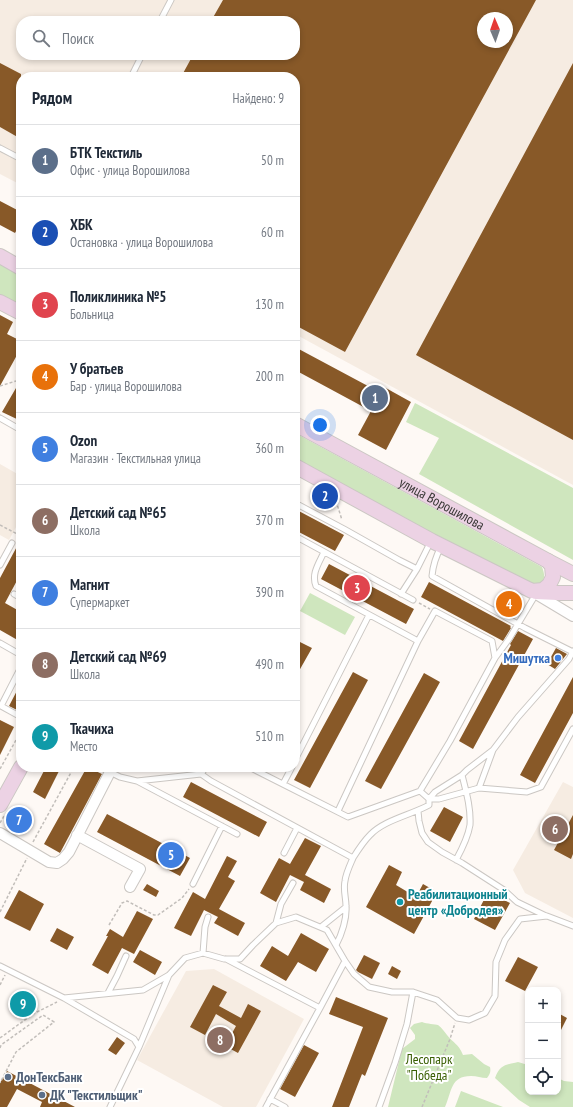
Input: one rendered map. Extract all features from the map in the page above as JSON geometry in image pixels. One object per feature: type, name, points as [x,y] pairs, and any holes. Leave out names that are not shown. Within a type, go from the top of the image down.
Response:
[{"type":"main road","points":[[0,256],[16,265]]},
{"type":"main road","name":"улица Ворошилова","points":[[300,427],[573,574]]},
{"type":"main road","points":[[300,469],[437,543],[534,592],[558,594],[573,593]]},
{"type":"main road","points":[[534,592],[543,590],[549,585],[553,578],[552,566],[548,561]]},
{"type":"main road","points":[[0,805],[18,772]]},
{"type":"street","points":[[534,592],[572,616]]},
{"type":"street","points":[[0,833],[49,862],[57,863],[63,860],[69,852],[110,772]]},
{"type":"street","points":[[77,835],[140,869],[130,887]]},
{"type":"lane","points":[[163,16],[172,0]]},
{"type":"lane","points":[[133,72],[139,60]]},
{"type":"lane","points":[[0,148],[16,156]]},
{"type":"lane","points":[[0,418],[16,427]]},
{"type":"lane","points":[[300,506],[417,569]]},
{"type":"lane","points":[[300,539],[413,600]]},
{"type":"lane","points":[[0,565],[12,543]]},
{"type":"lane","points":[[401,594],[417,569],[437,543]]},
{"type":"lane","points":[[336,945],[341,936],[346,917],[344,883],[353,858],[362,843],[371,834],[388,822],[418,811],[429,805],[430,799],[435,792],[462,775],[493,750],[518,717],[569,659],[573,652],[518,624],[432,576],[437,555],[437,543]]},
{"type":"lane","points":[[324,552],[314,573],[314,581],[316,586],[418,641]]},
{"type":"lane","points":[[259,772],[348,817],[420,791],[450,741],[495,658],[518,624],[534,592]]},
{"type":"lane","points":[[338,811],[418,641],[435,611],[492,641],[495,658]]},
{"type":"lane","points":[[300,750],[370,615]]},
{"type":"lane","points":[[0,643],[16,652]]},
{"type":"lane","points":[[16,677],[1,706],[16,714]]},
{"type":"lane","points":[[420,791],[430,799],[439,799],[479,788],[527,792],[541,787],[573,729]]},
{"type":"lane","points":[[479,788],[493,750]]},
{"type":"lane","points":[[110,772],[120,777],[137,780],[201,774],[210,782],[353,858]]},
{"type":"lane","points":[[283,784],[289,772]]},
{"type":"lane","points":[[456,860],[464,844],[470,825],[469,805],[462,775]]},
{"type":"lane","points":[[137,780],[237,834]]},
{"type":"lane","points":[[418,811],[422,833],[428,842],[504,890],[517,902],[573,926]]},
{"type":"lane","points":[[193,884],[222,826]]},
{"type":"lane","points":[[284,853],[297,828]]},
{"type":"lane","points":[[276,923],[281,904],[293,883]]},
{"type":"lane","points":[[321,927],[346,908]]},
{"type":"lane","points":[[224,959],[240,959],[276,923],[296,917],[327,930],[354,974],[369,987],[392,992],[413,992],[437,1000],[457,1018],[469,1020],[485,1013],[495,996],[496,962],[505,940],[520,919],[547,916]]},
{"type":"lane","points":[[203,953],[208,917]]},
{"type":"lane","points":[[64,998],[143,990],[169,974],[185,958],[203,953],[224,959],[320,1008]]},
{"type":"lane","points":[[108,994],[126,956]]},
{"type":"lane","points":[[266,1107],[346,961]]},
{"type":"lane","points":[[0,966],[64,998],[134,1039],[139,1047]]},
{"type":"lane","points":[[110,1107],[139,1047],[169,974]]},
{"type":"lane","points":[[379,1107],[407,1024],[413,992]]},
{"type":"lane","points":[[270,1099],[285,1107]]},
{"type":"path","points":[[0,386],[16,381]]},
{"type":"path","points":[[0,525],[16,533]]},
{"type":"path","points":[[413,600],[435,611]]},
{"type":"path","points":[[0,769],[16,740]]},
{"type":"path","points":[[0,912],[27,858],[29,850],[71,772]]},
{"type":"path","points":[[109,925],[124,901],[127,901],[154,915],[158,914],[182,898],[193,884]]},
{"type":"path","points":[[0,985],[7,969]]},
{"type":"path","points":[[0,1038],[33,1014],[64,998]]},
{"type":"path","points":[[0,1048],[43,1015],[54,1022],[16,1052],[0,1083]]},
{"type":"path","points":[[422,1107],[457,1018]]},
{"type":"shaded area","points":[[0,0],[573,0],[573,485],[300,337],[300,72],[16,72],[16,182],[0,174]]},
{"type":"shaded area","points":[[0,464],[16,473],[16,527],[9,540],[0,535]]},
{"type":"shaded area","points":[[563,782],[573,787],[573,918],[525,893],[513,870]]},
{"type":"shaded area","points":[[214,969],[304,1019],[256,1107],[223,1107],[137,1060],[186,971]]},
{"type":"green space","points":[[0,256],[16,265],[16,310],[0,302]]},
{"type":"green space","points":[[415,403],[573,488],[573,560],[419,474],[439,438],[406,422]]},
{"type":"green space","points":[[300,436],[542,567],[544,575],[543,580],[541,583],[531,588],[300,462]]},
{"type":"green space","points":[[310,593],[355,617],[345,635],[300,611]]},
{"type":"green space","name":"Лесопарк \"Победа\"","points":[[422,1022],[438,1025],[442,1028],[449,1038],[458,1046],[463,1055],[472,1054],[490,1067],[490,1074],[487,1078],[471,1076],[459,1079],[453,1086],[445,1107],[388,1107],[402,1049],[415,1039],[415,1035],[410,1028],[414,1024]]},
{"type":"green space","points":[[518,1062],[525,1064],[525,1095],[561,1095],[561,1080],[573,1082],[573,1107],[530,1107],[519,1100],[495,1078],[501,1068]]},
{"type":"green space","points":[[461,1091],[503,1107],[455,1107]]},
{"type":"building","points":[[223,0],[536,0],[513,42],[513,12],[477,12],[477,48],[510,48],[345,352],[300,328],[300,72],[184,72],[190,60],[300,60],[300,16],[214,16]]},
{"type":"building","points":[[0,63],[17,72],[16,136],[0,127]]},
{"type":"building","points":[[573,63],[573,440],[416,355]]},
{"type":"building","points":[[0,201],[16,209],[16,231],[15,233],[0,225]]},
{"type":"building","points":[[0,315],[13,322],[7,334],[16,338],[16,357],[0,386]]},
{"type":"building","points":[[300,350],[381,393],[384,387],[411,402],[386,450],[358,435],[371,411],[300,373]]},
{"type":"building","points":[[16,388],[16,419],[2,412]]},
{"type":"building","points":[[300,512],[344,535],[335,551],[300,533]]},
{"type":"building","points":[[16,548],[16,582],[5,603],[16,609],[16,639],[0,630],[0,578]]},
{"type":"building","points":[[329,564],[414,609],[406,624],[321,579]]},
{"type":"building","points":[[429,582],[511,626],[503,641],[421,597]]},
{"type":"building","points":[[518,631],[533,639],[473,749],[459,741]]},
{"type":"building","points":[[300,642],[312,648],[300,669]]},
{"type":"building","name":"Мишутка","points":[[556,648],[567,654],[555,669],[547,664]]},
{"type":"building","points":[[353,672],[368,680],[310,788],[294,780],[298,772],[300,772],[300,769]]},
{"type":"building","points":[[424,673],[440,682],[381,789],[365,781]]},
{"type":"building","points":[[573,677],[573,713],[535,783],[520,775]]},
{"type":"building","points":[[16,693],[16,710],[9,706]]},
{"type":"building","points":[[0,720],[14,727],[0,755]]},
{"type":"building","points":[[43,772],[58,772],[45,799],[33,792]]},
{"type":"building","points":[[84,772],[98,772],[102,774],[60,853],[44,844]]},
{"type":"building","points":[[191,782],[267,822],[259,837],[183,797]]},
{"type":"building","points":[[444,807],[463,817],[450,842],[430,831]]},
{"type":"building","points":[[18,808],[30,815],[21,831],[9,825]]},
{"type":"building","points":[[107,814],[190,858],[180,876],[97,832]]},
{"type":"building","points":[[573,815],[573,854],[571,859],[554,850]]},
{"type":"building","points":[[305,838],[321,846],[305,875],[331,889],[324,903],[300,890],[304,882],[290,875],[276,902],[260,893],[279,858],[290,864]]},
{"type":"building","points":[[227,856],[237,861],[228,877],[235,881],[219,909],[245,923],[238,936],[214,923],[218,917],[204,910],[191,936],[174,928],[193,892],[205,899]]},
{"type":"building","name":"Реабилитационный центр «Добродея»","points":[[389,865],[402,872],[396,885],[416,897],[423,884],[437,892],[414,934],[366,907]]},
{"type":"building","points":[[147,884],[159,891],[156,897],[143,890]]},
{"type":"building","points":[[19,890],[44,904],[30,931],[4,918]]},
{"type":"building","points":[[488,892],[510,903],[495,930],[474,919]]},
{"type":"building","points":[[137,911],[153,919],[134,954],[122,948],[108,974],[92,965],[108,936],[106,936],[110,929],[123,937]]},
{"type":"building","points":[[57,928],[74,937],[67,950],[50,941]]},
{"type":"building","points":[[301,933],[329,949],[316,972],[298,962],[286,981],[260,966],[272,946],[288,956]]},
{"type":"building","points":[[140,950],[162,962],[155,975],[133,962]]},
{"type":"building","points":[[364,955],[380,963],[372,979],[356,970]]},
{"type":"building","points":[[518,957],[538,967],[527,987],[525,987],[525,991],[505,981]]},
{"type":"building","points":[[392,966],[401,971],[397,979],[388,974]]},
{"type":"building","points":[[213,985],[227,992],[219,1006],[241,1018],[248,1004],[261,1011],[238,1053],[225,1046],[236,1026],[216,1014],[205,1035],[190,1027]]},
{"type":"building","points":[[336,997],[388,1018],[365,1076],[362,1074],[349,1107],[332,1107],[363,1027],[329,1014]]},
{"type":"building","points":[[561,1015],[567,1018],[561,1030]]},
{"type":"building","points":[[117,1037],[125,1043],[116,1055],[108,1050]]},
{"type":"building","points":[[304,1045],[319,1053],[295,1097],[280,1089]]},
{"type":"building","name":"ДК \"Текстильщик\"","points":[[7,1071],[75,1107],[40,1107],[42,1102],[17,1089],[7,1107],[0,1107],[0,1083]]},
{"type":"place","name":"БТК Текстиль","points":[[375,398]]},
{"type":"place","name":"ХБК","points":[[325,496]]},
{"type":"place","name":"Поликлиника №5","points":[[357,588]]},
{"type":"place","name":"У братьев","points":[[509,604]]},
{"type":"place","name":"Мишутка","points":[[558,658]]},
{"type":"place","name":"Магнит","points":[[19,820]]},
{"type":"place","name":"Детский сад №65","points":[[555,829]]},
{"type":"place","name":"Ozon","points":[[171,855]]},
{"type":"place","name":"Реабилитационный центр «Добродея»","points":[[400,902]]},
{"type":"place","name":"Ткачиха","points":[[23,1004]]},
{"type":"place","name":"Детский сад №69","points":[[220,1040]]},
{"type":"place","name":"ДонТексБанк","points":[[8,1077]]},
{"type":"place","name":"ДК \"Текстильщик\"","points":[[42,1095]]}]
